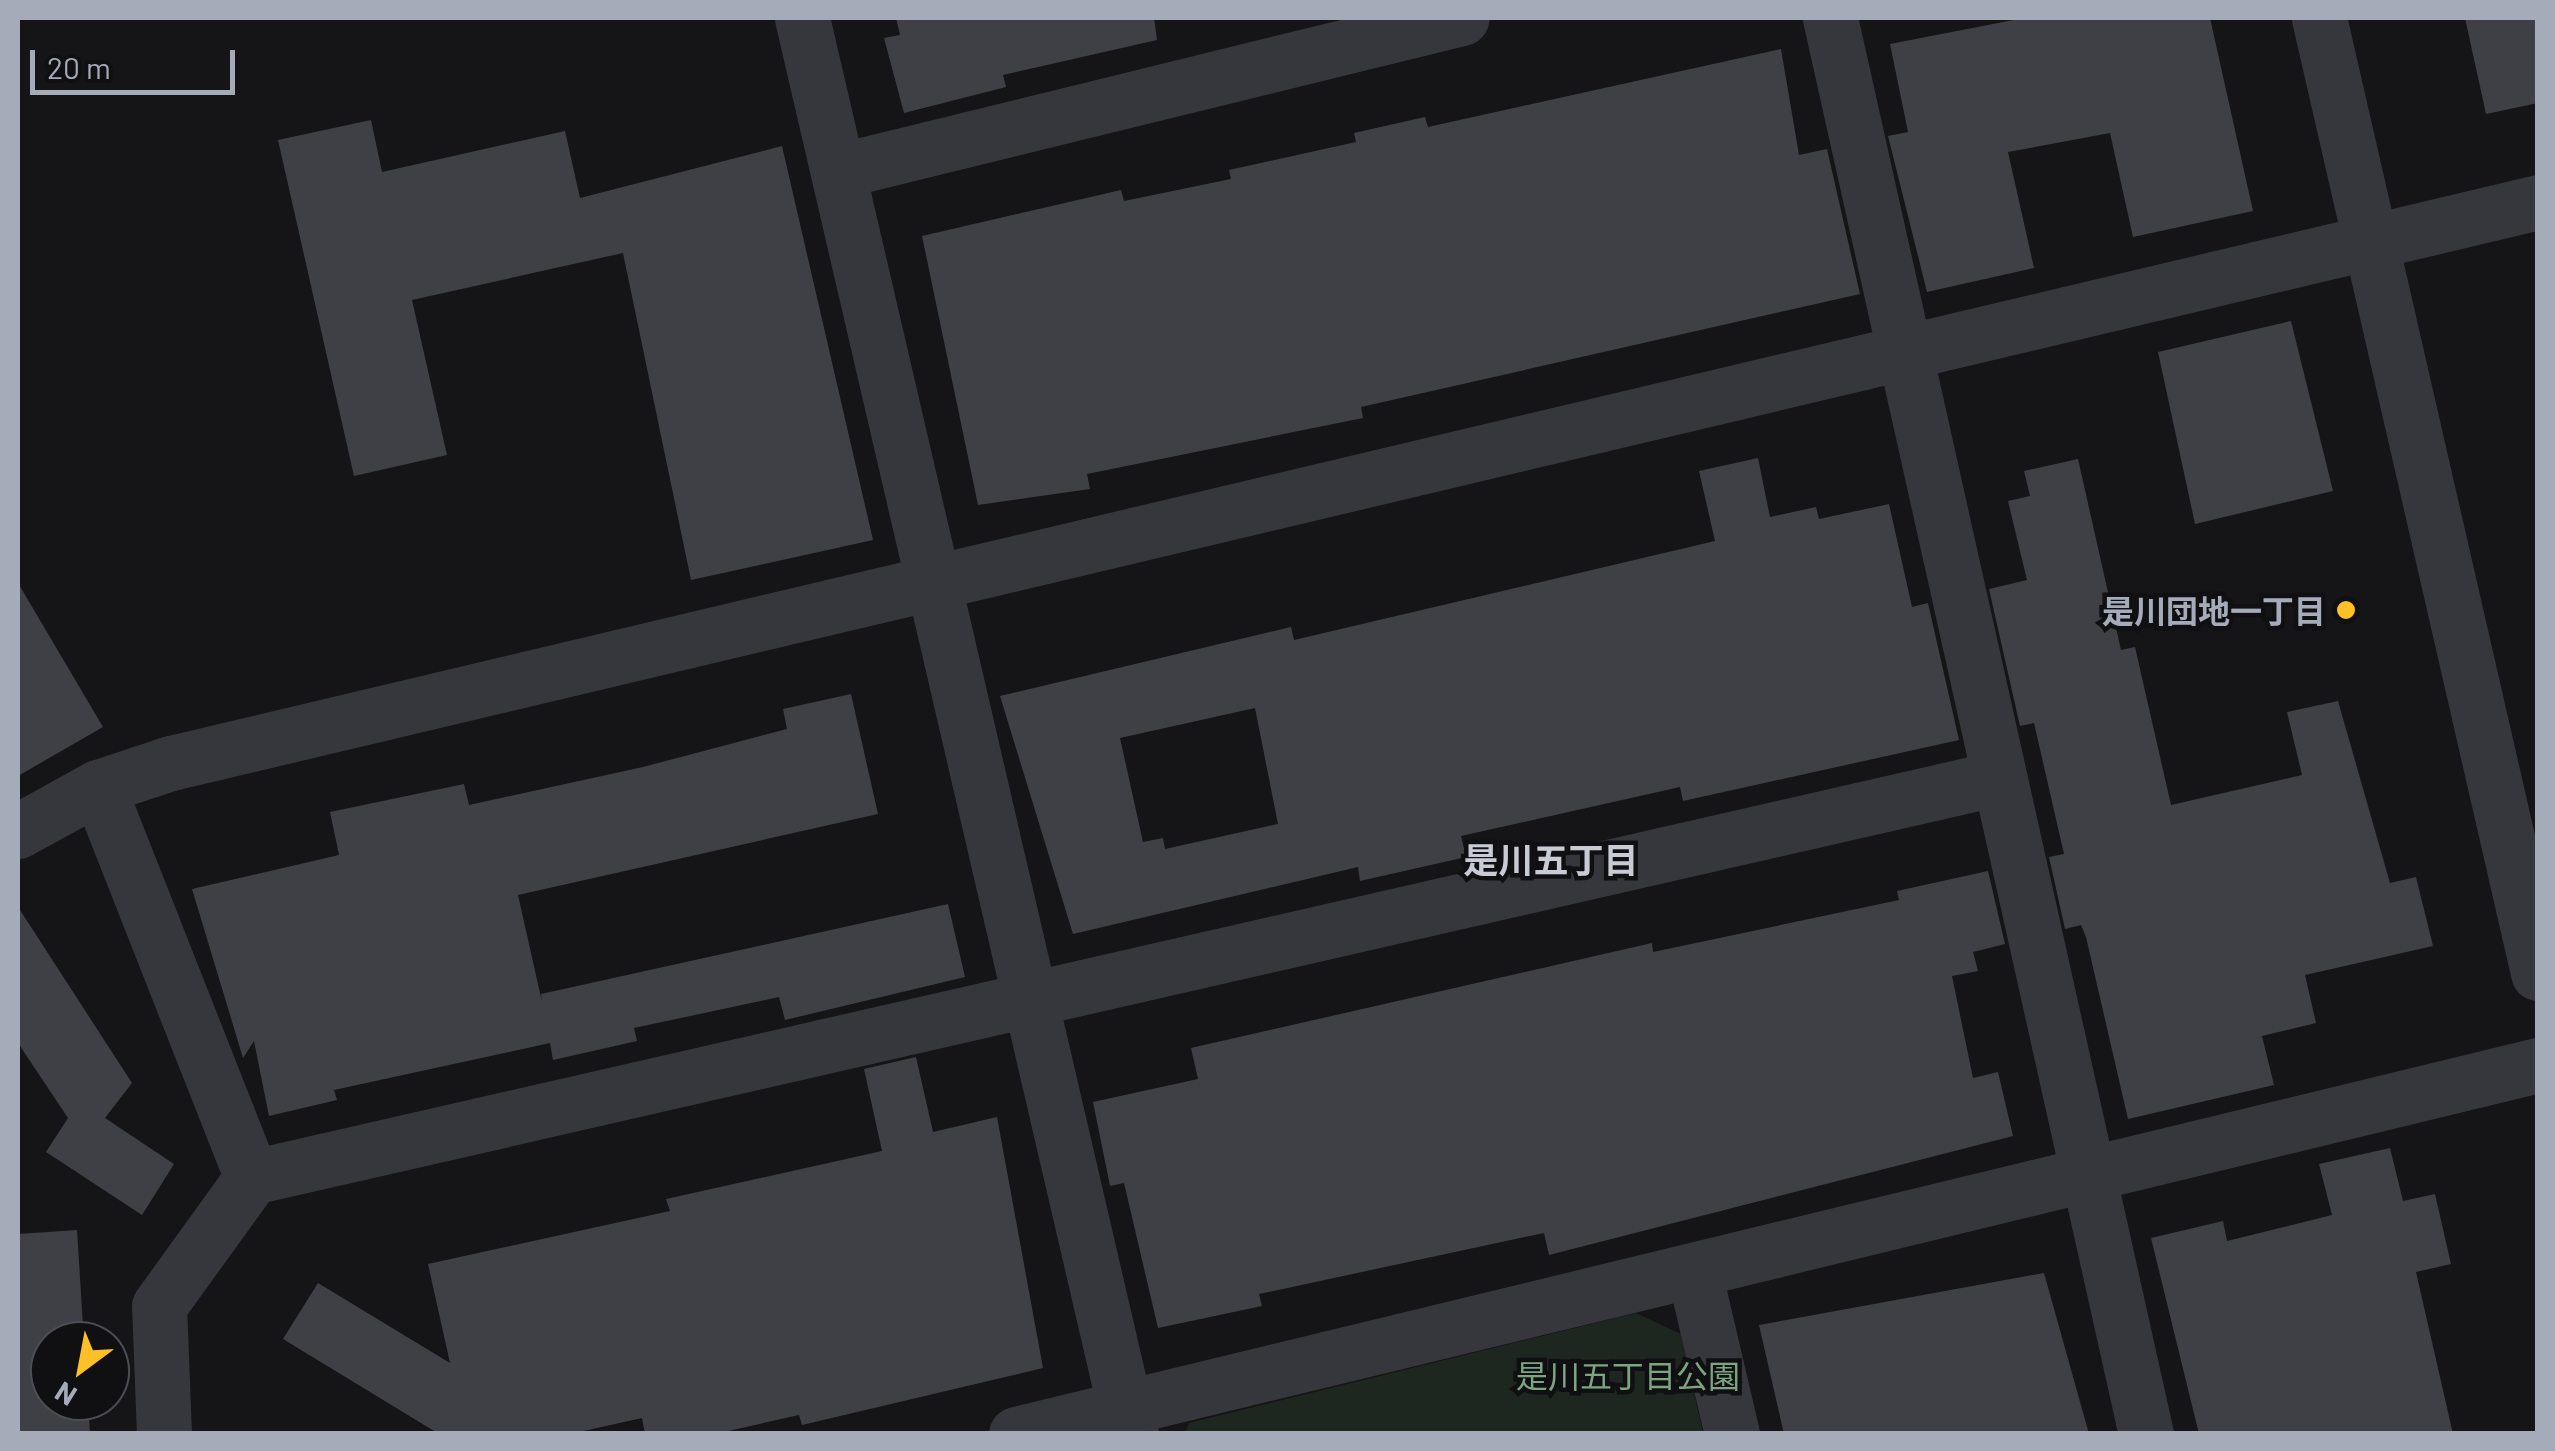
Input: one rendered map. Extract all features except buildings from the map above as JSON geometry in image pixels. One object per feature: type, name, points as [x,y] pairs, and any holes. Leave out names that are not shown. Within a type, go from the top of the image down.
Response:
[{"type":"street","points":[[802,18],[935,585],[1023,999],[1128,1420]]},
{"type":"street","points":[[838,171],[1462,18]]},
{"type":"street","points":[[1830,18],[2146,1434]]},
{"type":"street","points":[[2319,18],[2538,973]]},
{"type":"street","points":[[18,830],[98,787],[2538,202]]},
{"type":"street","points":[[164,1434],[160,1306],[252,1178],[1998,778]]},
{"type":"street","points":[[98,787],[252,1178]]},
{"type":"street","points":[[1016,1434],[1128,1420],[2087,1172],[2538,1065]]},
{"type":"street","points":[[1695,1276],[1732,1434]]},
{"type":"green space","name":"是川五丁目公園","points":[[1636,1313],[1681,1334],[1703,1433],[1184,1434],[1189,1423]]},
{"type":"place","name":"是川団地一丁目","points":[[2346,610]]},
{"type":"district","name":"是川五丁目","points":[[1551,859]]}]
